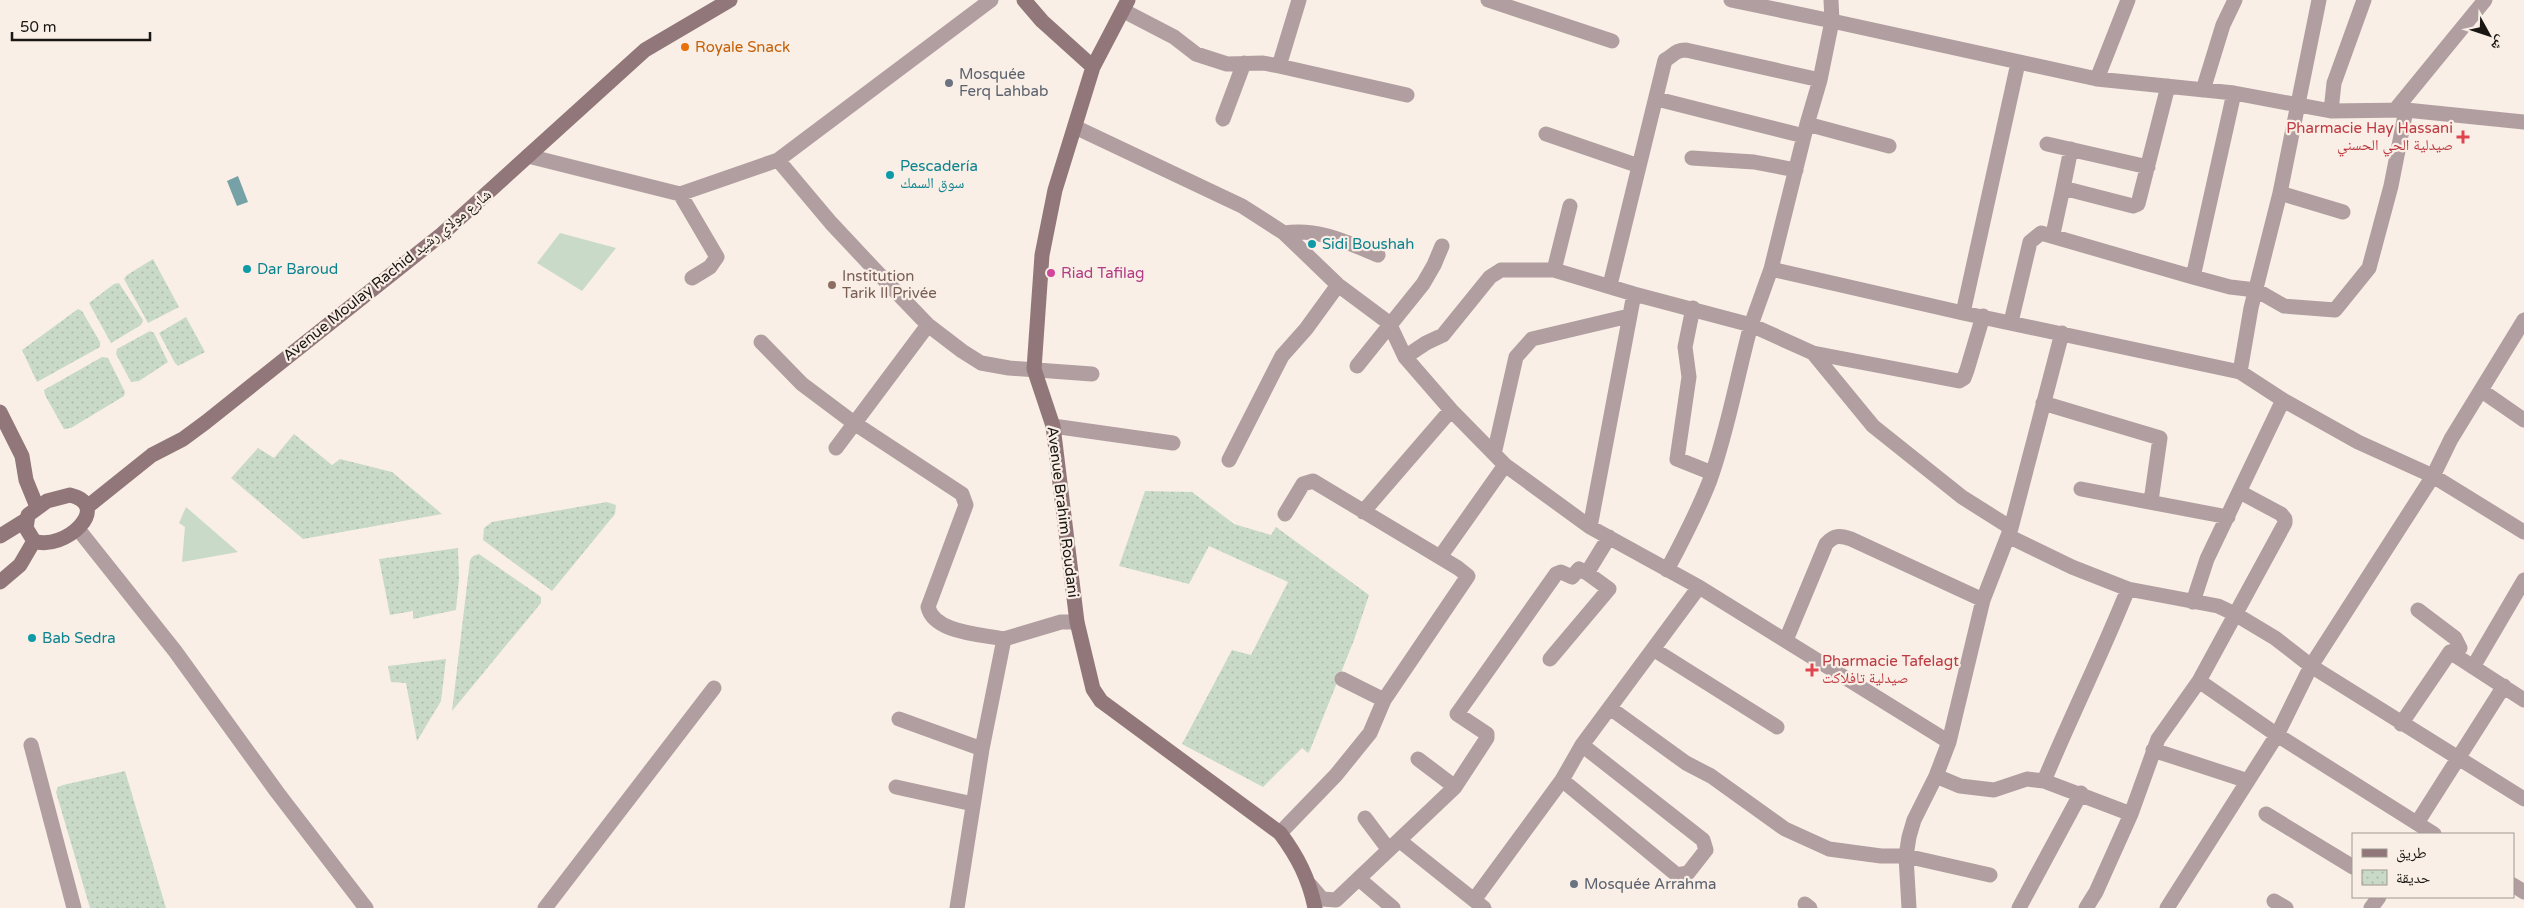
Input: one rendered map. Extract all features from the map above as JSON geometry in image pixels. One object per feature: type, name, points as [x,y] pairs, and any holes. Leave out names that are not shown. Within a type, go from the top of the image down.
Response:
[{"type":"street","name":"Avenue Moulay Rachid شارع مولاي رشيد","points":[[87,507],[152,455],[183,439],[206,422],[442,234],[645,50],[730,0]]},
{"type":"street","points":[[528,156],[680,194],[778,160],[991,0]]},
{"type":"street","points":[[1024,0],[1042,21],[1093,67]]},
{"type":"street","points":[[1279,66],[1299,0]]},
{"type":"street","points":[[1488,0],[1612,41]]},
{"type":"street","points":[[1731,0],[2097,79],[2234,93],[2331,111],[2400,110],[2524,122]]},
{"type":"street","points":[[1668,570],[1689,529],[1712,473],[1752,325],[1771,268],[1805,130],[1820,80],[1832,21],[1831,0]]},
{"type":"street","points":[[2097,79],[2128,0]]},
{"type":"street","points":[[2203,90],[2223,25],[2235,0]]},
{"type":"street","points":[[2240,372],[2256,290],[2280,193],[2319,0]]},
{"type":"street","points":[[2331,111],[2334,83],[2364,0]]},
{"type":"street","points":[[2011,322],[2030,242],[2041,233],[2052,234],[2230,287],[2256,290],[2284,306],[2335,310],[2369,268],[2391,186],[2400,110],[2485,0]]},
{"type":"street","points":[[1126,6],[1174,37],[1196,54],[1227,64],[1244,63],[1279,66],[1407,95]]},
{"type":"street","name":"Avenue Brahim Roudani","points":[[1126,6],[1093,67],[1055,190],[1042,255],[1034,369],[1053,426],[1077,622],[1093,689],[1101,701],[1280,833],[1298,858],[1310,885],[1315,908]]},
{"type":"street","points":[[1610,285],[1666,60],[1679,50],[1820,80]]},
{"type":"street","points":[[1223,119],[1244,63]]},
{"type":"street","points":[[1963,313],[2018,63]]},
{"type":"street","points":[[2063,188],[2137,205],[2140,200],[2168,86]]},
{"type":"street","points":[[2193,277],[2234,93]]},
{"type":"street","points":[[1657,99],[1889,146]]},
{"type":"street","points":[[1075,127],[1242,206],[1284,233],[1338,285],[1390,323],[1405,357],[1451,410],[1505,465],[1590,527],[1668,570],[1786,640],[1949,742]]},
{"type":"street","points":[[1546,134],[1639,166]]},
{"type":"street","points":[[2047,144],[2148,167]]},
{"type":"street","points":[[2052,234],[2071,149]]},
{"type":"street","points":[[1692,158],[1754,162],[1796,170]]},
{"type":"street","points":[[778,160],[831,223],[928,325],[981,363],[1009,368],[1092,374]]},
{"type":"street","points":[[2280,193],[2343,212]]},
{"type":"street","points":[[680,194],[717,257],[710,267],[692,278]]},
{"type":"street","points":[[1554,270],[1570,206]]},
{"type":"street","points":[[1284,233],[1299,231],[1322,233],[1378,255]]},
{"type":"street","points":[[1357,366],[1422,284],[1434,265],[1442,246]]},
{"type":"street","points":[[1771,268],[1963,313],[2240,372],[2282,400],[2358,442],[2433,476],[2524,532]]},
{"type":"street","points":[[1405,357],[1426,343],[1443,336],[1490,277],[1501,270],[1554,270],[1610,285],[1634,294],[1752,325],[1813,353],[1959,381],[1964,378],[1968,370],[1983,316]]},
{"type":"street","points":[[1229,460],[1282,356],[1306,329],[1338,285]]},
{"type":"street","points":[[1590,527],[1634,294]]},
{"type":"street","points":[[1693,308],[1686,347],[1686,363],[1689,377],[1677,459],[1712,473]]},
{"type":"street","points":[[1494,454],[1516,357],[1525,345],[1532,339],[1629,316]]},
{"type":"street","points":[[2167,908],[2277,735],[2311,666],[2433,476],[2451,439],[2524,320]]},
{"type":"street","points":[[836,448],[928,325]]},
{"type":"street","points":[[1909,908],[1906,856],[1914,820],[1936,776],[1949,742],[1983,600],[2009,532],[2062,333]]},
{"type":"street","points":[[761,342],[802,384],[854,423],[962,494],[966,505],[928,606],[929,613],[945,626],[1004,639],[1060,622],[1077,622]]},
{"type":"street","points":[[1813,353],[1846,396],[1888,439],[2009,532],[2072,567],[2128,589],[2218,606],[2235,614],[2275,638],[2311,666],[2524,799]]},
{"type":"street","points":[[2482,391],[2524,420]]},
{"type":"street","points":[[2193,602],[2207,559],[2282,400]]},
{"type":"street","points":[[2043,403],[2160,438],[2151,501]]},
{"type":"street","points":[[1363,512],[1451,410]]},
{"type":"street","points":[[0,412],[22,456],[26,480],[37,507]]},
{"type":"street","points":[[1053,426],[1173,443]]},
{"type":"street","points":[[1440,558],[1505,465]]},
{"type":"street","points":[[1280,833],[1336,776],[1370,733],[1384,700],[1467,580],[1466,574],[1323,486],[1310,480],[1303,484],[1285,514]]},
{"type":"street","points":[[2081,489],[2228,517]]},
{"type":"street","points":[[2086,908],[2096,892],[2131,814],[2158,739],[2199,681],[2276,540],[2285,519],[2281,514],[2240,492]]},
{"type":"street","points":[[0,536],[26,520],[37,507],[58,497],[70,494],[83,500],[87,507],[86,518],[78,529],[57,540],[45,543],[34,541],[26,528],[26,520]]},
{"type":"street","points":[[78,529],[175,651],[277,792],[366,908]]},
{"type":"street","points":[[1786,640],[1826,544],[1834,536],[1840,535],[1851,539],[1983,600]]},
{"type":"street","points":[[1586,573],[1609,537]]},
{"type":"street","points":[[0,582],[20,565],[34,541]]},
{"type":"street","points":[[1310,885],[1322,899],[1336,900],[1395,846],[1454,787],[1488,738],[1487,734],[1457,714],[1556,574],[1561,572],[1572,577],[1579,568],[1609,589],[1550,660]]},
{"type":"street","points":[[2472,667],[2524,580]]},
{"type":"street","points":[[1365,818],[1395,846],[1479,904],[1562,780],[1582,745],[1699,588]]},
{"type":"street","points":[[2044,781],[2078,700],[2107,642],[2128,589]]},
{"type":"street","points":[[2402,724],[2450,652],[2460,648],[2454,638],[2418,610]]},
{"type":"street","points":[[957,908],[982,749],[1004,639]]},
{"type":"street","points":[[1653,649],[1777,727]]},
{"type":"street","points":[[2450,652],[2504,686],[2522,694]]},
{"type":"street","points":[[1342,679],[1384,700]]},
{"type":"street","points":[[2199,681],[2277,735],[2425,830],[2457,756],[2504,686]]},
{"type":"street","points":[[544,908],[714,688]]},
{"type":"street","points":[[1610,708],[1686,763],[1711,776],[1785,829],[1829,849],[1881,856],[1906,856],[1990,874]]},
{"type":"street","points":[[899,720],[982,749]]},
{"type":"street","points":[[1562,780],[1677,875],[1688,874],[1706,850],[1703,840],[1582,745]]},
{"type":"street","points":[[31,746],[74,908]]},
{"type":"street","points":[[2153,750],[2248,781]]},
{"type":"street","points":[[1418,759],[1454,787]]},
{"type":"street","points":[[1936,776],[1960,786],[1994,790],[2027,780],[2044,781],[2081,793],[2131,814]]},
{"type":"street","points":[[896,787],[973,804]]},
{"type":"street","points":[[2018,908],[2081,793]]},
{"type":"street","points":[[2266,814],[2352,867]]},
{"type":"street","points":[[1359,879],[1393,908]]},
{"type":"green space","points":[[560,233],[616,248],[582,291],[537,263]]},
{"type":"green space","points":[[153,259],[179,307],[148,323],[124,279],[127,275]]},
{"type":"green space","points":[[119,283],[143,320],[141,325],[111,343],[89,303],[114,284]]},
{"type":"green space","points":[[78,309],[82,311],[100,342],[100,347],[37,382],[22,350]]},
{"type":"green space","points":[[186,317],[205,352],[178,366],[159,333]]},
{"type":"green space","points":[[150,331],[154,333],[168,362],[139,381],[131,382],[116,354],[117,349]]},
{"type":"green space","points":[[102,357],[108,358],[125,392],[124,396],[71,428],[64,429],[44,390]]},
{"type":"green space","points":[[294,434],[332,465],[340,459],[392,472],[442,514],[303,539],[231,478],[258,448],[274,458]]},
{"type":"green space","points":[[1145,491],[1192,492],[1234,524],[1271,535],[1276,527],[1369,595],[1354,640],[1310,750],[1308,753],[1302,748],[1263,787],[1182,744],[1232,650],[1251,655],[1288,582],[1209,546],[1189,584],[1119,566]]},
{"type":"green space","points":[[607,502],[616,505],[615,514],[552,591],[483,540],[484,528],[492,522]]},
{"type":"green space","points":[[186,507],[238,552],[182,562],[185,527],[179,523]]},
{"type":"green space","points":[[458,548],[459,579],[456,610],[413,619],[413,611],[390,615],[379,559]]},
{"type":"green space","points":[[479,554],[541,597],[541,603],[452,711],[470,560],[473,556]]},
{"type":"green space","points":[[446,659],[441,701],[417,741],[406,683],[391,682],[388,666]]},
{"type":"green space","points":[[125,771],[166,908],[90,908],[56,792],[58,787],[63,785]]},
{"type":"water","points":[[238,176],[248,202],[237,206],[227,181]]},
{"type":"place","name":"Royale Snack","points":[[685,47]]},
{"type":"place","name":"Mosquée Ferq Lahbab","points":[[949,83]]},
{"type":"place","name":"Pharmacie Hay Hassani صيدلية الحي الحسني","points":[[2463,137]]},
{"type":"place","name":"Pescadería سوق السمك","points":[[890,175]]},
{"type":"place","name":"Sidi Boushah","points":[[1312,244]]},
{"type":"place","name":"Dar Baroud","points":[[247,269]]},
{"type":"place","name":"Riad Tafilag","points":[[1051,273]]},
{"type":"place","name":"Institution Tarik II Privée","points":[[832,285]]},
{"type":"place","name":"Bab Sedra","points":[[32,638]]},
{"type":"place","name":"Pharmacie Tafelagt صيدلية تافلاكت","points":[[1812,670]]},
{"type":"place","name":"Mosquée Arrahma","points":[[1574,884]]}]
